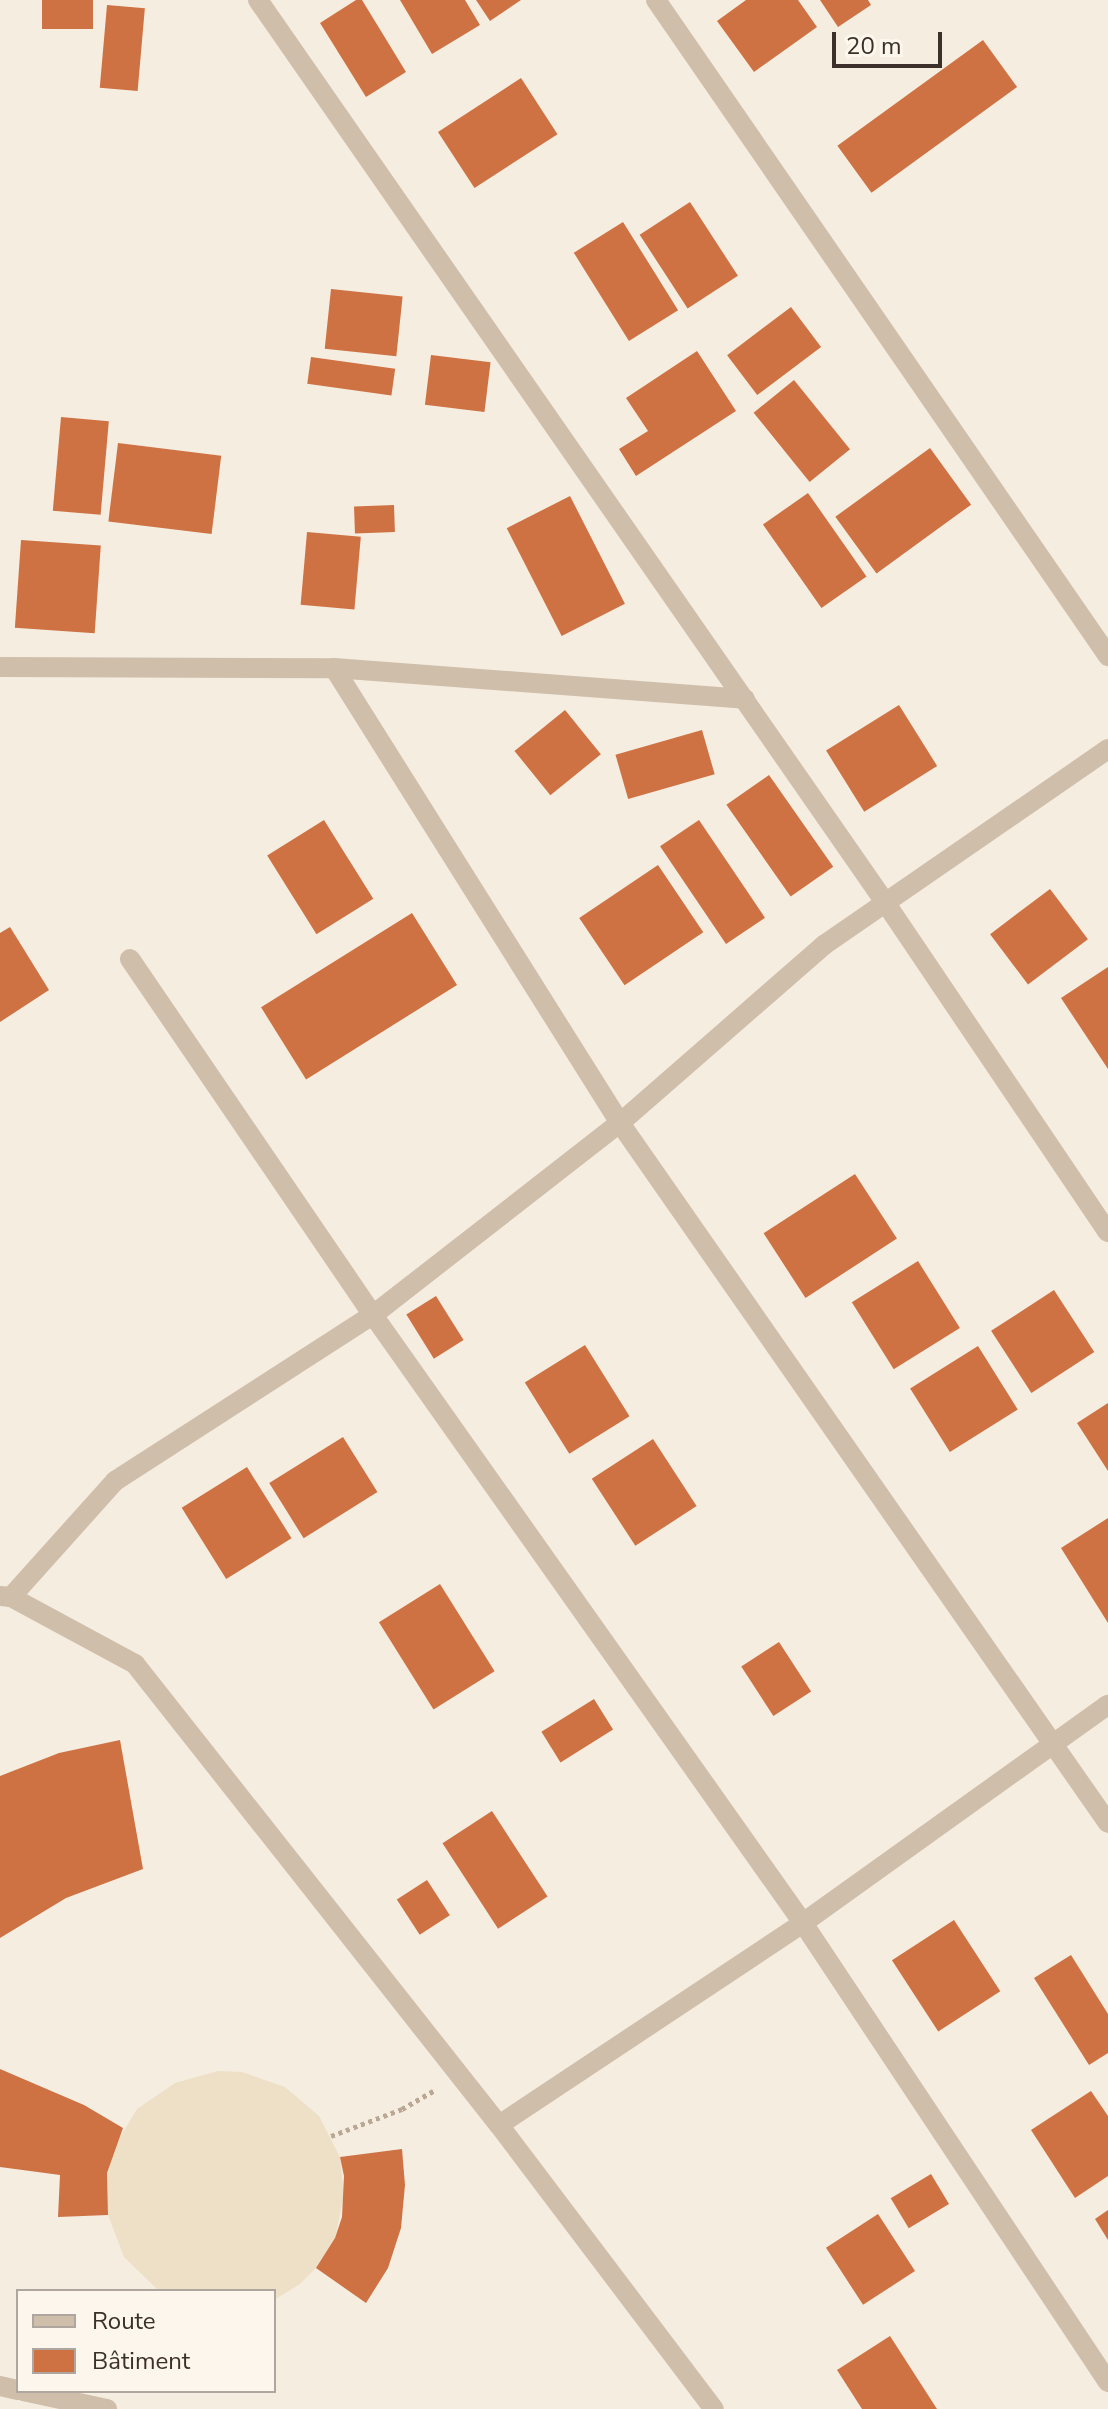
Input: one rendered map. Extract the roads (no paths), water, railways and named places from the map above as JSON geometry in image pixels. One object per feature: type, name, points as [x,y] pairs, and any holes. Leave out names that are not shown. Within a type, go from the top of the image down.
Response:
[{"type":"street","points":[[258,0],[745,699],[1108,1232]]},
{"type":"street","points":[[656,0],[1108,656]]},
{"type":"street","points":[[0,667],[334,668],[745,699]]},
{"type":"street","points":[[334,668],[620,1123],[1108,1823]]},
{"type":"street","points":[[714,2409],[499,2125],[135,1664],[6,1597],[115,1481],[373,1315],[620,1123],[824,945],[1108,749]]},
{"type":"street","points":[[130,959],[373,1315],[803,1923],[1108,2382]]},
{"type":"street","points":[[499,2125],[803,1923],[1052,1742],[1108,1705]]},
{"type":"street","points":[[34,2393],[107,2409]]}]
